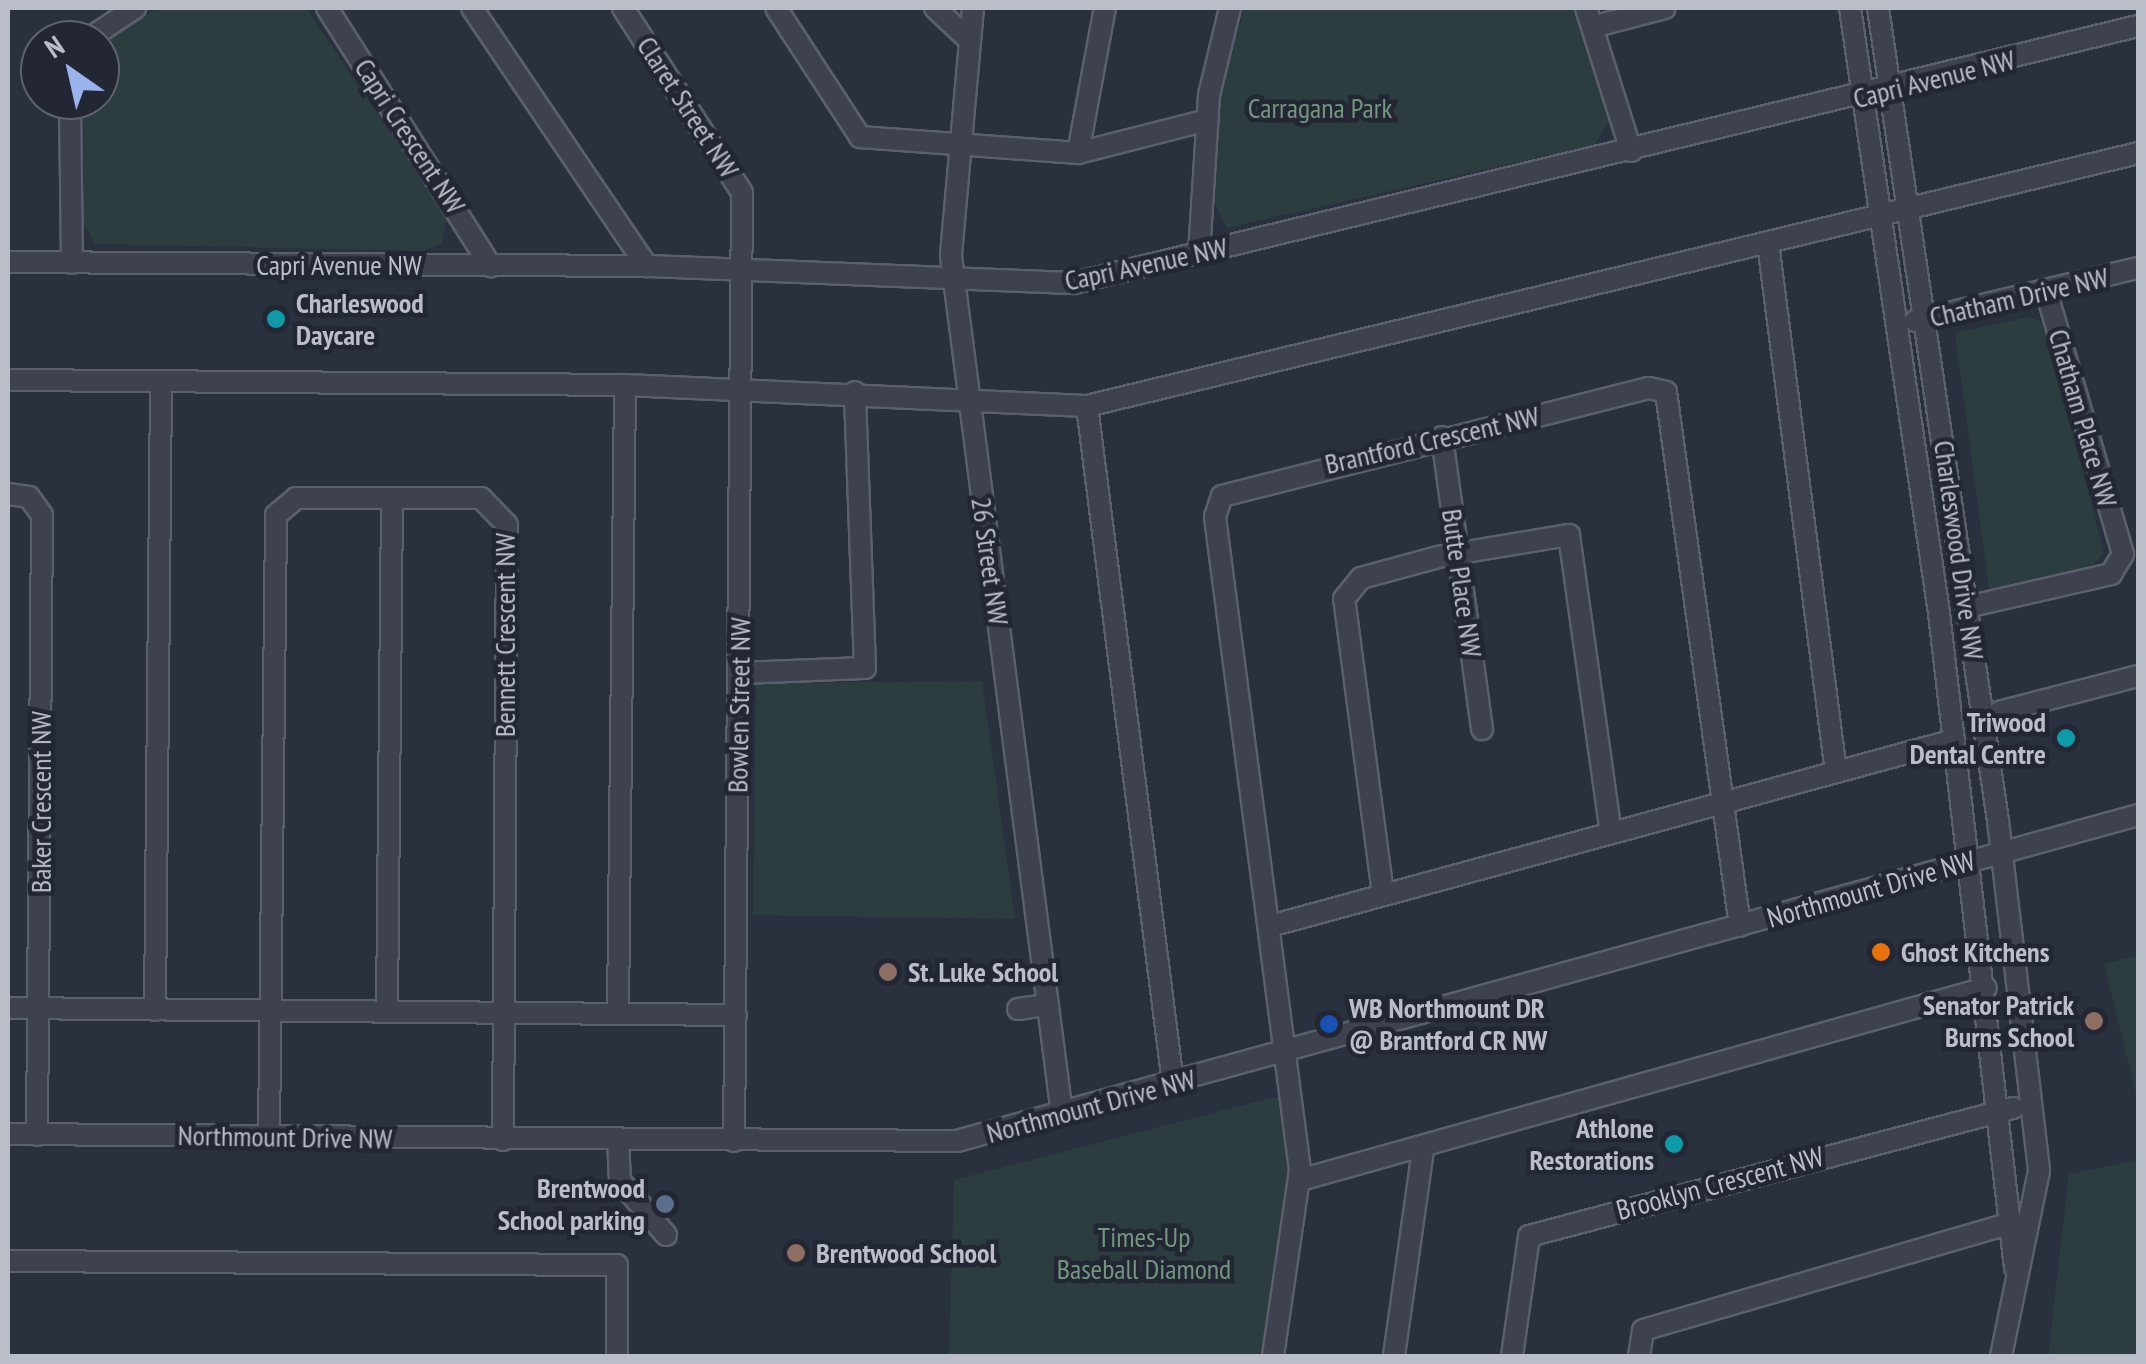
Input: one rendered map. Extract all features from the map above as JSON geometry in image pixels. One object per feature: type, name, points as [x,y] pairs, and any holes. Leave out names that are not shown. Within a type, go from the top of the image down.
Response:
[{"type":"street","name":"Capri Crescent NW","points":[[327,8],[491,266]]},
{"type":"street","points":[[472,8],[647,266]]},
{"type":"street","name":"Claret Street NW","points":[[622,8],[740,184],[741,270]]},
{"type":"street","points":[[776,8],[860,136],[958,150],[1078,153],[1207,120]]},
{"type":"street","points":[[935,8],[966,37]]},
{"type":"street","name":"26 Street NW","points":[[973,8],[966,37],[958,150],[955,279],[1062,1114]]},
{"type":"street","points":[[1078,153],[1104,8]]},
{"type":"street","points":[[1200,254],[1207,120],[1230,8]]},
{"type":"street","points":[[1631,151],[1591,16],[1665,8]]},
{"type":"street","name":"Charleswood Drive NW","points":[[1850,8],[1868,95],[1970,861],[2002,1109],[2016,1270]]},
{"type":"street","name":"Charleswood Drive NW","points":[[1878,8],[1896,90],[2000,852],[2038,1171],[2032,1231],[2016,1270],[2002,1356]]},
{"type":"street","points":[[2135,8],[2138,26]]},
{"type":"street","name":"Capri Avenue NW","points":[[8,262],[647,266],[1074,283],[1896,90],[2138,26]]},
{"type":"street","points":[[70,120],[72,263]]},
{"type":"street","points":[[8,380],[740,386],[1087,406],[2138,152]]},
{"type":"street","points":[[1768,243],[1836,772]]},
{"type":"street","name":"Chatham Drive NW","points":[[1899,324],[2138,268]]},
{"type":"street","name":"Bowlen Street NW","points":[[734,1141],[741,270]]},
{"type":"street","name":"Chatham Place NW","points":[[1967,607],[2111,574],[2123,554],[2046,292]]},
{"type":"street","points":[[156,1010],[161,381]]},
{"type":"street","points":[[618,1012],[624,385]]},
{"type":"street","points":[[739,674],[865,668],[855,392]]},
{"type":"street","name":"Brantford Crescent NW","points":[[1274,1356],[1300,1180],[1216,504],[1240,486],[1442,438],[1666,392],[1740,926]]},
{"type":"street","points":[[1087,406],[1173,1083]]},
{"type":"street","name":"Butte Place NW","points":[[1442,438],[1482,729]]},
{"type":"street","name":"Baker Crescent NW","points":[[8,494],[29,497],[42,515],[37,1134]]},
{"type":"street","name":"Bennett Crescent NW","points":[[270,1136],[274,520],[296,498],[481,498],[507,525],[503,1140]]},
{"type":"street","points":[[388,1012],[392,498]]},
{"type":"street","points":[[1383,894],[1348,584],[1456,552],[1569,535],[1611,832]]},
{"type":"street","points":[[1999,712],[2138,676]]},
{"type":"street","points":[[1270,926],[1954,740]]},
{"type":"street","name":"Northmount Drive NW","points":[[8,1134],[943,1142],[1062,1114],[2138,815]]},
{"type":"street","points":[[1300,1180],[1422,1150],[1986,988]]},
{"type":"street","points":[[1018,1009],[1047,1005]]},
{"type":"street","points":[[8,1008],[736,1015]]},
{"type":"street","name":"Brooklyn Crescent NW","points":[[1512,1356],[1529,1236],[2002,1109],[2032,1106]]},
{"type":"street","points":[[618,1140],[620,1182],[666,1235]]},
{"type":"street","points":[[1394,1356],[1422,1150]]},
{"type":"street","points":[[1639,1356],[1643,1330],[2011,1224]]},
{"type":"street","points":[[8,1261],[616,1266],[617,1356]]},
{"type":"green space","points":[[157,8],[306,8],[447,216],[442,243],[424,251],[95,244],[83,221],[84,120],[120,120],[120,33]]},
{"type":"green space","name":"Carragana Park","points":[[1244,8],[1573,8],[1610,121],[1594,145],[1227,228],[1212,198],[1219,102]]},
{"type":"green space","points":[[2029,317],[2044,322],[2104,553],[2089,569],[1989,589],[1955,333]]},
{"type":"green space","points":[[982,681],[1015,919],[753,915],[756,683]]},
{"type":"green space","points":[[2138,955],[2138,1102],[2104,964]]},
{"type":"green space","name":"Times-Up Baseball Diamond","points":[[1279,1096],[1290,1175],[1262,1356],[949,1356],[954,1180]]},
{"type":"green space","points":[[2138,1160],[2138,1356],[2048,1356],[2069,1174]]},
{"type":"place","name":"Charleswood Daycare","points":[[276,319]]},
{"type":"place","name":"Triwood Dental Centre","points":[[2066,738]]},
{"type":"place","name":"Ghost Kitchens","points":[[1881,952]]},
{"type":"place","name":"St. Luke School","points":[[888,972]]},
{"type":"place","name":"Senator Patrick Burns School","points":[[2094,1021]]},
{"type":"place","name":"WB Northmount DR @ Brantford CR NW","points":[[1329,1024]]},
{"type":"place","name":"Athlone Restorations","points":[[1674,1144]]},
{"type":"place","name":"Brentwood School parking","points":[[665,1204]]},
{"type":"place","name":"Brentwood School","points":[[796,1253]]}]
